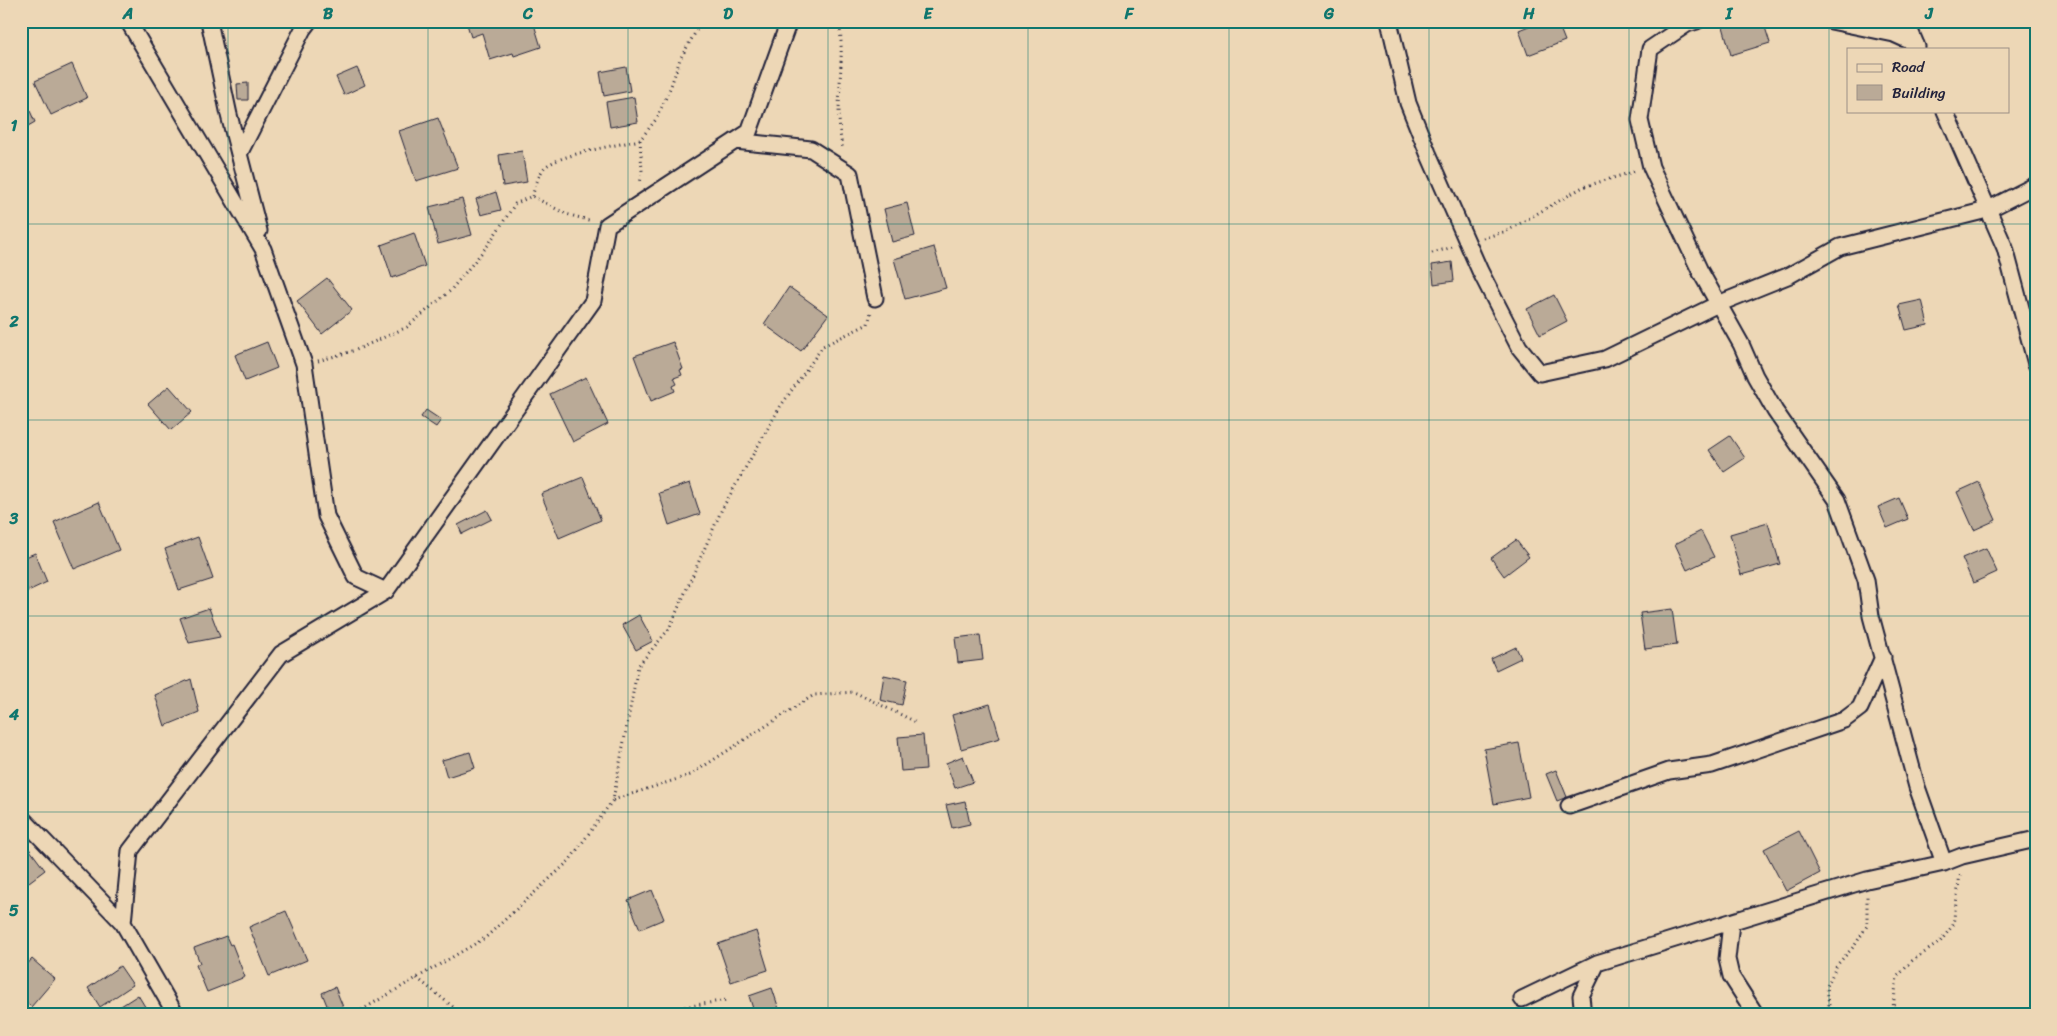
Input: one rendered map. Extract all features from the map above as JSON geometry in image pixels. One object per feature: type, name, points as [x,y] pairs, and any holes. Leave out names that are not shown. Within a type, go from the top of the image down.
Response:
[{"type":"street","points":[[128,21],[263,249]]},
{"type":"street","points":[[209,21],[263,249],[304,364],[326,516],[356,577],[386,591]]},
{"type":"street","points":[[239,154],[303,29],[309,21]]},
{"type":"street","points":[[122,923],[130,851],[282,654],[386,591],[593,301],[607,225],[749,132],[789,21]]},
{"type":"street","points":[[1389,21],[1408,103],[1428,153],[1480,271],[1519,347],[1540,373],[1605,359],[1718,304],[1790,275],[1840,247],[1987,210],[2036,185]]},
{"type":"street","points":[[1698,21],[1687,24],[1650,48],[1640,120],[1651,167],[1700,271],[1775,411],[1837,500],[1866,580],[1871,616],[1917,787],[1944,863]]},
{"type":"street","points":[[1831,21],[1894,34],[1917,46]]},
{"type":"street","points":[[1906,21],[1917,46]]},
{"type":"street","points":[[1945,112],[2005,248],[2036,364]]},
{"type":"street","points":[[735,141],[811,149],[850,174],[875,298]]},
{"type":"street","points":[[1569,806],[1669,771],[1712,765],[1844,720],[1860,708],[1883,657]]},
{"type":"street","points":[[21,818],[122,923],[176,1015]]},
{"type":"street","points":[[1522,999],[1597,963],[1867,880],[1944,863],[1962,856],[2036,839]]},
{"type":"street","points":[[1731,923],[1727,959],[1731,976],[1756,1015]]},
{"type":"street","points":[[1583,1015],[1581,996],[1597,963]]},
{"type":"path","points":[[304,364],[356,350],[407,327],[450,291],[488,246],[515,204],[532,196],[545,168],[564,159],[592,150],[640,140],[657,118],[672,86],[680,58],[702,21]]},
{"type":"path","points":[[839,21],[842,42],[839,98],[842,144],[850,174]]},
{"type":"path","points":[[638,205],[642,171],[640,140]]},
{"type":"path","points":[[1432,253],[1507,231],[1583,187],[1651,167]]},
{"type":"path","points":[[532,196],[566,214],[607,225]]},
{"type":"path","points":[[353,1015],[485,938],[569,860],[613,800],[638,666],[669,629],[722,509],[780,407],[823,346],[868,324],[875,298]]},
{"type":"path","points":[[613,800],[690,775],[814,695],[854,692],[918,723]]},
{"type":"path","points":[[1892,1015],[1897,977],[1912,961],[1940,942],[1953,925],[1962,856]]},
{"type":"path","points":[[1830,1015],[1827,986],[1837,965],[1855,945],[1867,926],[1867,880]]},
{"type":"path","points":[[417,978],[463,1015]]},
{"type":"path","points":[[672,1015],[684,1007],[727,1000]]},
{"type":"building","points":[[466,21],[533,21],[541,47],[514,56],[513,53],[490,60],[482,33],[471,37]]},
{"type":"building","points":[[1541,21],[1557,21],[1565,41],[1528,55],[1519,30]]},
{"type":"building","points":[[1728,21],[1763,21],[1770,43],[1731,55],[1722,23]]},
{"type":"building","points":[[72,64],[87,98],[51,115],[35,81]]},
{"type":"building","points":[[626,67],[630,91],[604,96],[600,72]]},
{"type":"building","points":[[357,68],[365,85],[344,95],[336,77]]},
{"type":"building","points":[[248,83],[248,100],[238,100],[237,84]]},
{"type":"building","points":[[21,91],[35,122],[21,130]]},
{"type":"building","points":[[634,97],[638,122],[610,127],[606,102]]},
{"type":"building","points":[[438,118],[458,168],[416,181],[399,131]]},
{"type":"building","points":[[522,151],[527,182],[503,186],[499,155]]},
{"type":"building","points":[[496,192],[501,210],[481,215],[476,199]]},
{"type":"building","points":[[462,199],[472,235],[438,244],[429,207]]},
{"type":"building","points":[[907,203],[915,236],[892,242],[884,209]]},
{"type":"building","points":[[414,233],[425,266],[392,278],[381,245]]},
{"type":"building","points":[[934,247],[946,288],[905,299],[894,259]]},
{"type":"building","points":[[1452,262],[1454,281],[1434,284],[1432,265]]},
{"type":"building","points":[[327,278],[352,310],[322,334],[297,301]]},
{"type":"building","points":[[789,287],[828,315],[801,351],[764,324]]},
{"type":"building","points":[[1554,295],[1567,321],[1540,335],[1527,309]]},
{"type":"building","points":[[1922,300],[1928,325],[1906,330],[1899,305]]},
{"type":"building","points":[[267,342],[277,368],[245,381],[235,355]]},
{"type":"building","points":[[673,342],[683,369],[680,370],[682,375],[674,378],[677,384],[673,386],[675,391],[651,401],[634,356]]},
{"type":"building","points":[[586,377],[608,424],[573,442],[550,394]]},
{"type":"building","points":[[169,386],[192,412],[171,430],[148,404]]},
{"type":"building","points":[[426,410],[441,420],[436,427],[421,417]]},
{"type":"building","points":[[1730,436],[1745,458],[1724,472],[1709,450]]},
{"type":"building","points":[[583,477],[601,520],[559,538],[541,494]]},
{"type":"building","points":[[1979,482],[1996,520],[1974,530],[1957,492]]},
{"type":"building","points":[[690,483],[700,514],[669,525],[659,493]]},
{"type":"building","points":[[1899,498],[1908,519],[1887,528],[1878,507]]},
{"type":"building","points":[[99,502],[119,550],[74,569],[54,522]]},
{"type":"building","points":[[487,510],[492,519],[462,534],[458,525]]},
{"type":"building","points":[[1768,523],[1780,564],[1741,575],[1730,534]]},
{"type":"building","points":[[1701,531],[1714,557],[1687,570],[1675,544]]},
{"type":"building","points":[[198,537],[213,579],[179,590],[165,549]]},
{"type":"building","points":[[1516,540],[1529,557],[1504,576],[1491,558]]},
{"type":"building","points":[[1986,548],[1997,572],[1973,583],[1962,558]]},
{"type":"building","points":[[35,553],[47,582],[28,591],[21,574],[21,559]]},
{"type":"building","points":[[209,608],[220,637],[189,643],[180,618]]},
{"type":"building","points":[[1672,609],[1677,645],[1645,649],[1640,613]]},
{"type":"building","points":[[639,615],[653,641],[636,650],[622,625]]},
{"type":"building","points":[[980,635],[983,660],[958,663],[955,638]]},
{"type":"building","points":[[1516,647],[1521,658],[1496,670],[1491,659]]},
{"type":"building","points":[[884,675],[907,680],[902,705],[880,700]]},
{"type":"building","points":[[191,679],[199,712],[165,726],[155,695]]},
{"type":"building","points":[[990,704],[1000,738],[961,749],[952,715]]},
{"type":"building","points":[[923,735],[926,769],[901,771],[898,737]]},
{"type":"building","points":[[1519,743],[1529,797],[1494,804],[1484,749]]},
{"type":"building","points":[[470,752],[475,768],[447,777],[442,760]]},
{"type":"building","points":[[963,756],[973,782],[955,788],[946,763]]},
{"type":"building","points":[[1556,770],[1567,797],[1557,801],[1546,774]]},
{"type":"building","points":[[965,801],[970,824],[952,828],[946,805]]},
{"type":"building","points":[[1799,831],[1820,873],[1786,891],[1764,849]]},
{"type":"building","points":[[27,846],[45,870],[21,888],[21,850]]},
{"type":"building","points":[[652,890],[664,919],[640,929],[628,900]]},
{"type":"building","points":[[286,911],[307,960],[269,976],[249,927]]},
{"type":"building","points":[[756,931],[768,970],[731,982],[718,944]]},
{"type":"building","points":[[226,936],[230,945],[232,944],[245,977],[207,992],[196,965],[200,963],[194,948]]},
{"type":"building","points":[[32,959],[55,979],[31,1007],[21,998],[21,967],[23,969]]},
{"type":"building","points":[[120,966],[133,985],[100,1007],[88,988]]},
{"type":"building","points":[[335,987],[343,1007],[330,1013],[322,993]]},
{"type":"building","points":[[772,988],[781,1015],[755,1015],[749,996]]},
{"type":"building","points":[[138,995],[150,1015],[107,1015]]}]
